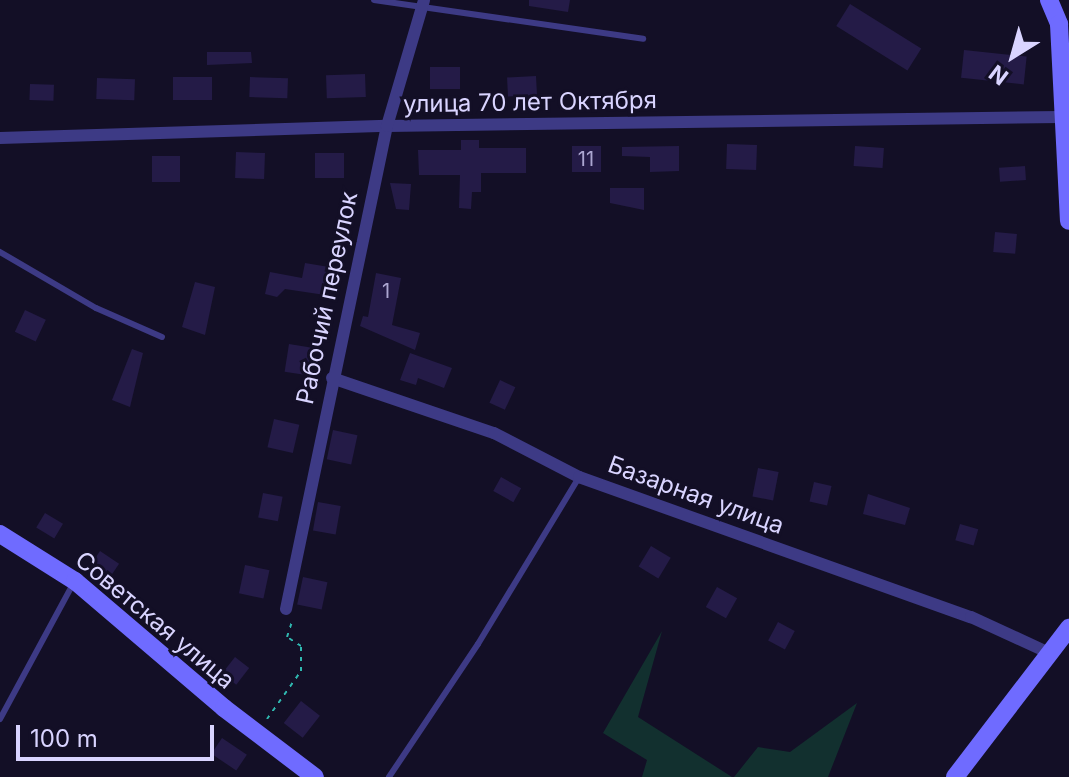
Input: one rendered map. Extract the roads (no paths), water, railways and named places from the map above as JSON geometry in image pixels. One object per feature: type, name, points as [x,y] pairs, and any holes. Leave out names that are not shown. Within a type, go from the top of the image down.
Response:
[{"type":"street","points":[[1049,0],[1059,24],[1061,117],[1069,221]]},
{"type":"street","name":"Рабочий переулок","points":[[286,609],[387,126],[423,3]]},
{"type":"street","name":"улица 70 лет Октября","points":[[0,138],[387,126],[1061,117]]},
{"type":"street","name":"Базарная улица","points":[[332,378],[494,433],[579,477],[971,617],[1047,652]]},
{"type":"street","name":"Советская улица","points":[[0,534],[75,581],[257,733],[315,777]]},
{"type":"street","points":[[955,777],[1047,652],[1069,628]]},
{"type":"lane","points":[[374,0],[423,3],[643,39]]},
{"type":"lane","points":[[0,252],[96,308],[162,337]]},
{"type":"lane","points":[[389,777],[478,644],[579,477]]},
{"type":"lane","points":[[0,719],[75,581]]}]
